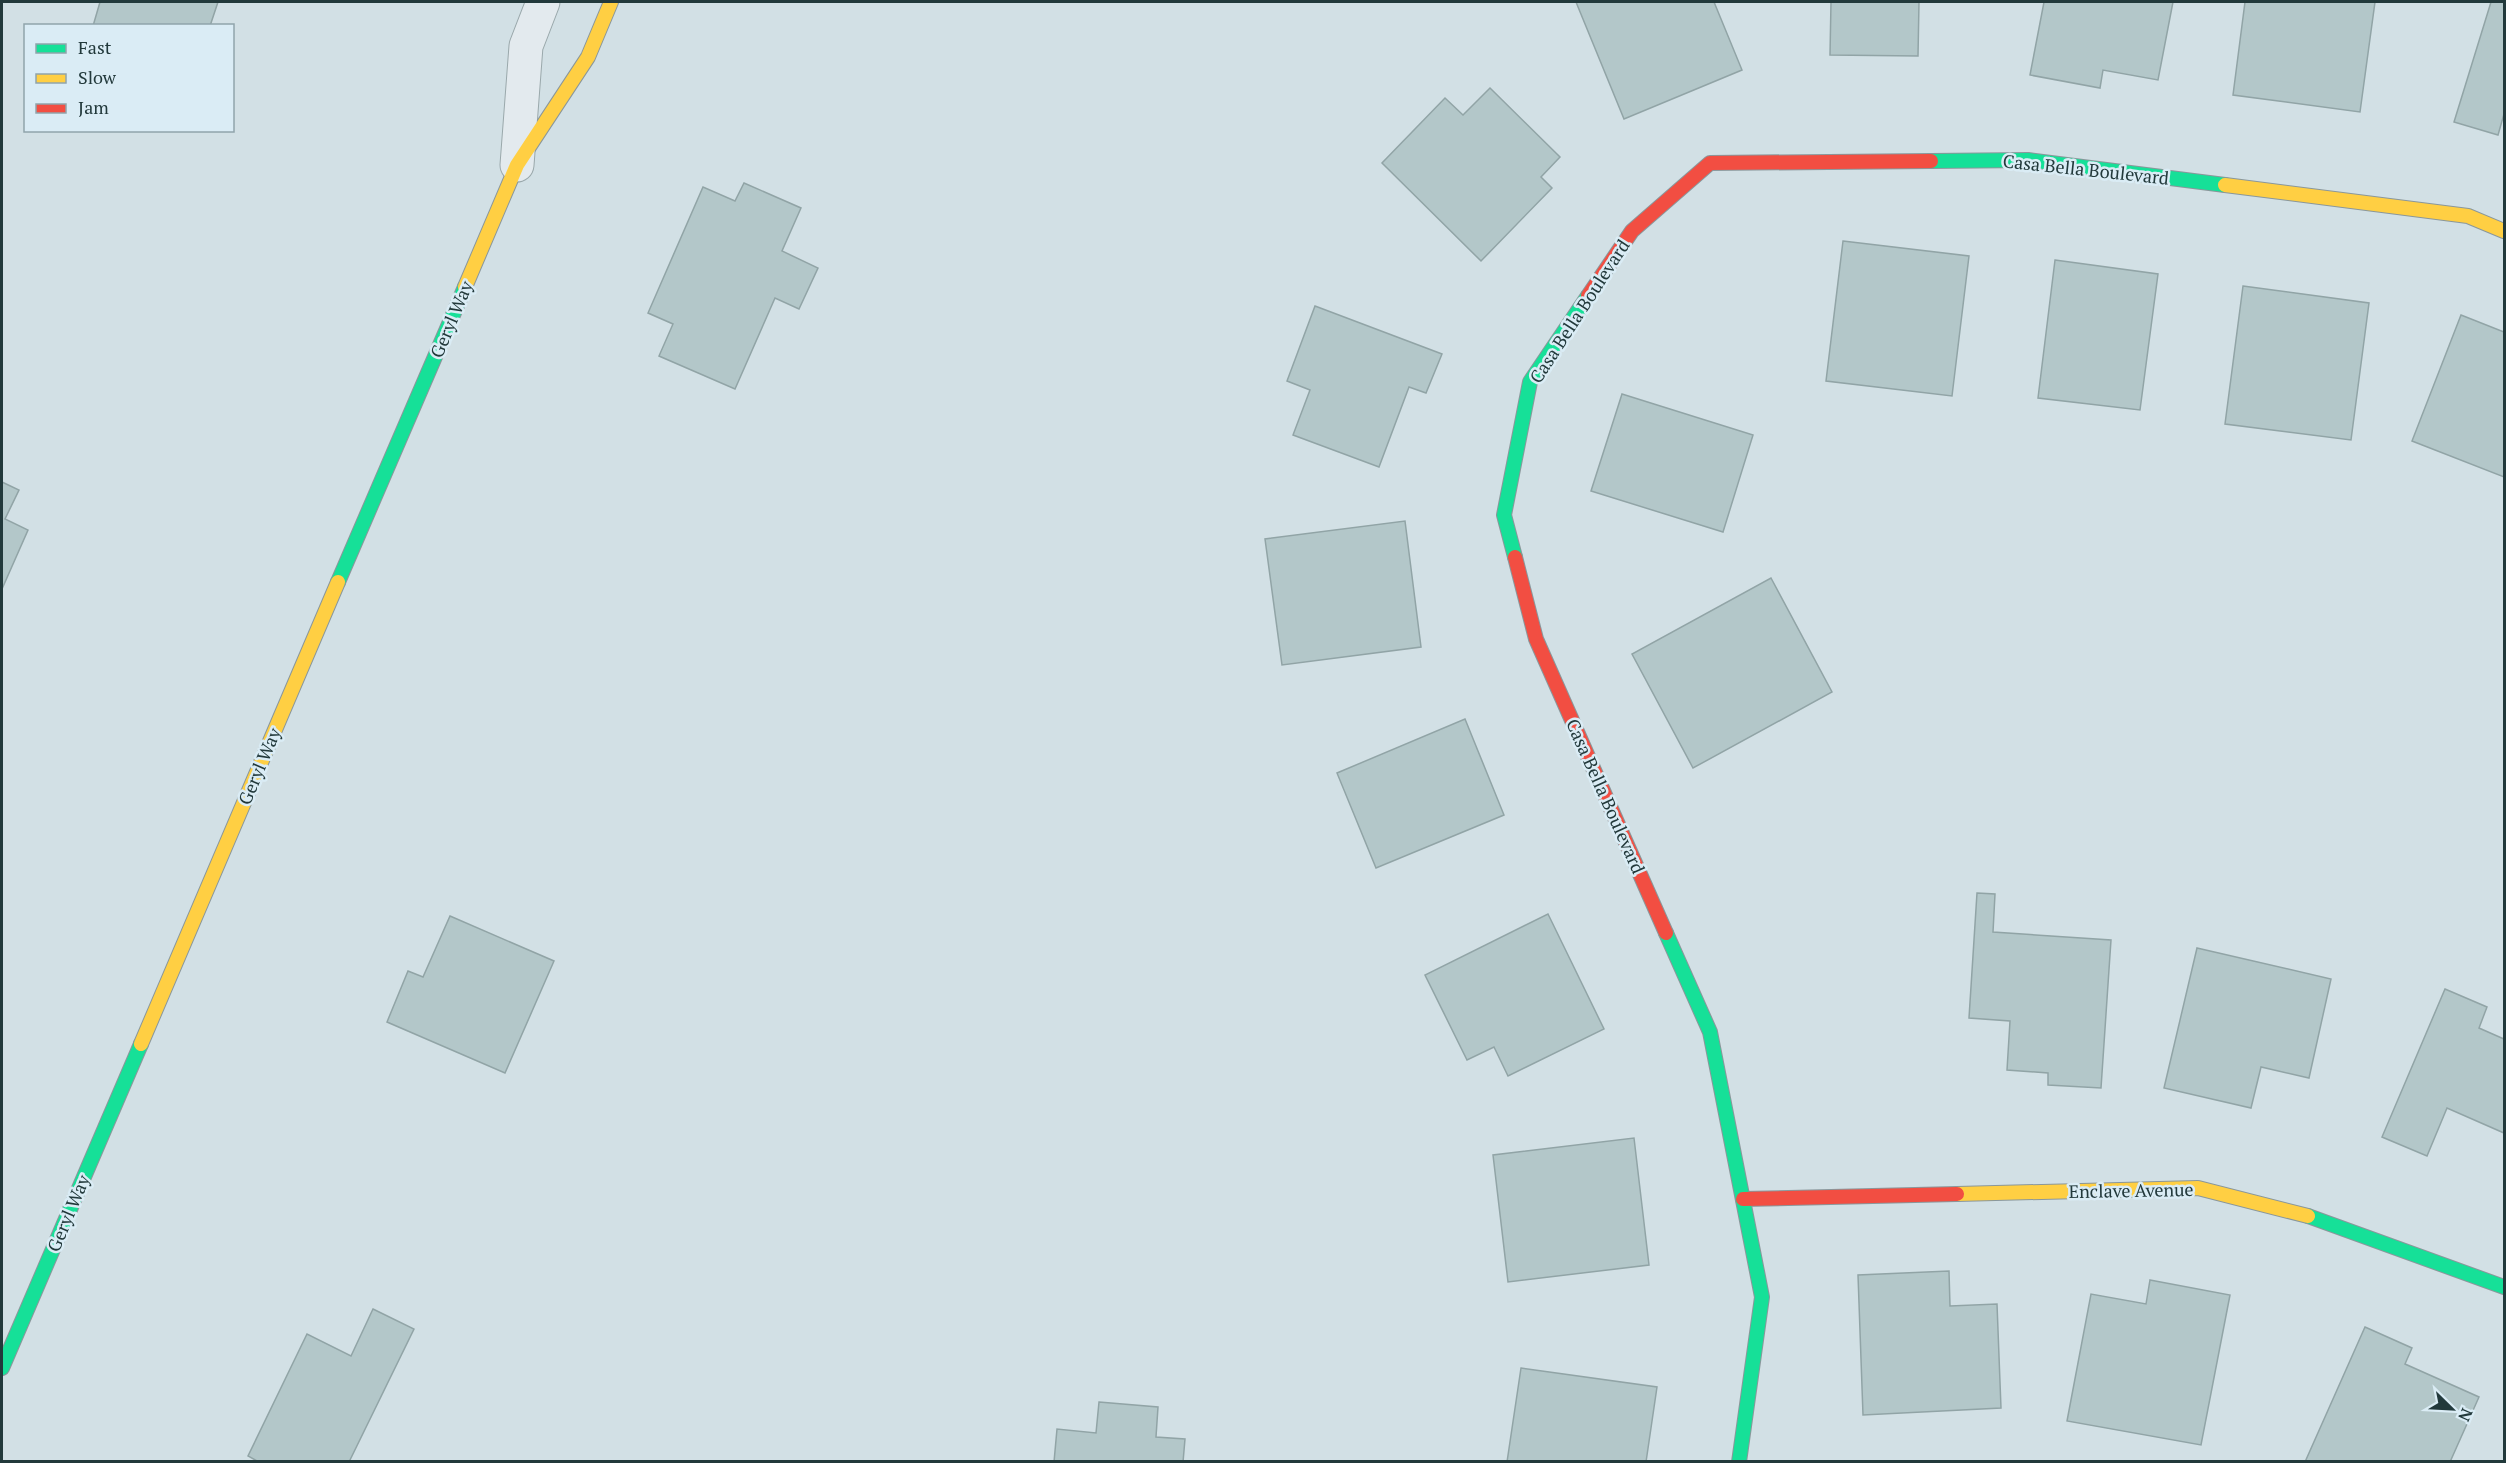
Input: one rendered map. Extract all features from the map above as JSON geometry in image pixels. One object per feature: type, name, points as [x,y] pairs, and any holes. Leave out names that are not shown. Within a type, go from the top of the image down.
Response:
[{"type":"street","name":"Geryl Way","points":[[517,165],[526,46],[543,2]]},
{"type":"street","name":"Geryl Way","points":[[2,1368],[517,165],[588,57],[611,2]]},
{"type":"street","name":"Casa Bella Boulevard","points":[[1739,1461],[1762,1297],[1710,1032],[1536,639],[1504,515],[1530,382],[1632,231],[1710,163],[2028,160],[2468,216],[2505,231]]},
{"type":"street","name":"Enclave Avenue","points":[[1743,1199],[2198,1188],[2312,1217],[2505,1287]]},
{"type":"building","points":[[100,2],[218,2],[211,24],[94,24]]},
{"type":"building","points":[[1576,2],[1714,2],[1742,70],[1624,119]]},
{"type":"building","points":[[1831,2],[1919,2],[1918,56],[1830,55]]},
{"type":"building","points":[[2044,2],[2173,2],[2158,80],[2103,70],[2100,88],[2030,75]]},
{"type":"building","points":[[2245,2],[2375,2],[2360,112],[2233,95]]},
{"type":"building","points":[[2491,2],[2504,2],[2504,114],[2498,135],[2454,122]]},
{"type":"building","points":[[1490,88],[1560,157],[1541,177],[1552,188],[1481,261],[1382,163],[1445,98],[1463,115]]},
{"type":"building","points":[[744,183],[801,208],[782,251],[818,268],[799,309],[775,298],[735,389],[659,356],[673,324],[648,313],[703,187],[735,201]]},
{"type":"building","points":[[1843,241],[1969,256],[1952,396],[1826,381]]},
{"type":"building","points":[[2055,260],[2158,274],[2140,410],[2038,398]]},
{"type":"building","points":[[2243,286],[2369,303],[2351,440],[2225,424]]},
{"type":"building","points":[[1315,306],[1442,354],[1426,393],[1409,387],[1379,467],[1293,435],[1310,390],[1287,381]]},
{"type":"building","points":[[2461,315],[2504,332],[2504,477],[2412,441]]},
{"type":"building","points":[[1622,394],[1753,435],[1723,532],[1591,491]]},
{"type":"building","points":[[2,482],[19,490],[5,519],[28,530],[2,589]]},
{"type":"building","points":[[1405,521],[1421,647],[1282,665],[1265,539]]},
{"type":"building","points":[[1771,578],[1832,692],[1693,768],[1632,654]]},
{"type":"building","points":[[1465,719],[1504,815],[1376,868],[1337,773]]},
{"type":"building","points":[[1977,893],[1995,894],[1993,932],[2111,940],[2101,1088],[2048,1085],[2048,1073],[2007,1070],[2010,1021],[1969,1018]]},
{"type":"building","points":[[1548,914],[1604,1029],[1508,1076],[1494,1047],[1467,1060],[1425,975]]},
{"type":"building","points":[[450,916],[554,961],[505,1073],[387,1022],[408,971],[423,977]]},
{"type":"building","points":[[2197,948],[2331,979],[2309,1078],[2261,1067],[2251,1108],[2164,1088]]},
{"type":"building","points":[[2445,989],[2487,1007],[2479,1028],[2504,1039],[2504,1133],[2447,1108],[2427,1156],[2382,1137]]},
{"type":"building","points":[[1634,1138],[1649,1265],[1508,1282],[1493,1155]]},
{"type":"building","points":[[1949,1271],[1950,1306],[1997,1304],[2001,1408],[1863,1415],[1858,1275]]},
{"type":"building","points":[[2150,1280],[2230,1295],[2201,1445],[2067,1421],[2091,1294],[2146,1304]]},
{"type":"building","points":[[373,1309],[414,1329],[349,1462],[259,1462],[248,1456],[307,1334],[351,1356]]},
{"type":"building","points":[[2365,1327],[2412,1348],[2405,1364],[2479,1397],[2450,1462],[2305,1462]]},
{"type":"building","points":[[1521,1368],[1657,1387],[1646,1462],[1507,1462]]},
{"type":"building","points":[[1099,1402],[1158,1407],[1156,1437],[1185,1439],[1183,1462],[1054,1462],[1057,1429],[1096,1433]]},
{"type":"traffic: fast","points":[[1931,161],[2028,160],[2225,185]]},
{"type":"traffic: fast","points":[[338,582],[465,287]]},
{"type":"traffic: fast","points":[[1515,557],[1504,515],[1530,382],[1588,296]]},
{"type":"traffic: fast","points":[[1666,933],[1710,1032],[1762,1297],[1739,1462]]},
{"type":"traffic: fast","points":[[2,1368],[141,1044]]},
{"type":"traffic: fast","points":[[2308,1216],[2504,1287]]},
{"type":"traffic: slow","points":[[465,287],[517,165],[588,57],[611,2]]},
{"type":"traffic: slow","points":[[2225,185],[2468,216],[2504,231]]},
{"type":"traffic: slow","points":[[141,1044],[338,582]]},
{"type":"traffic: slow","points":[[1957,1194],[2198,1188],[2308,1216]]},
{"type":"traffic: jam","points":[[1588,296],[1632,231],[1710,163],[1931,161]]},
{"type":"traffic: jam","points":[[1515,557],[1536,639],[1666,933]]},
{"type":"traffic: jam","points":[[1743,1199],[1957,1194]]}]
